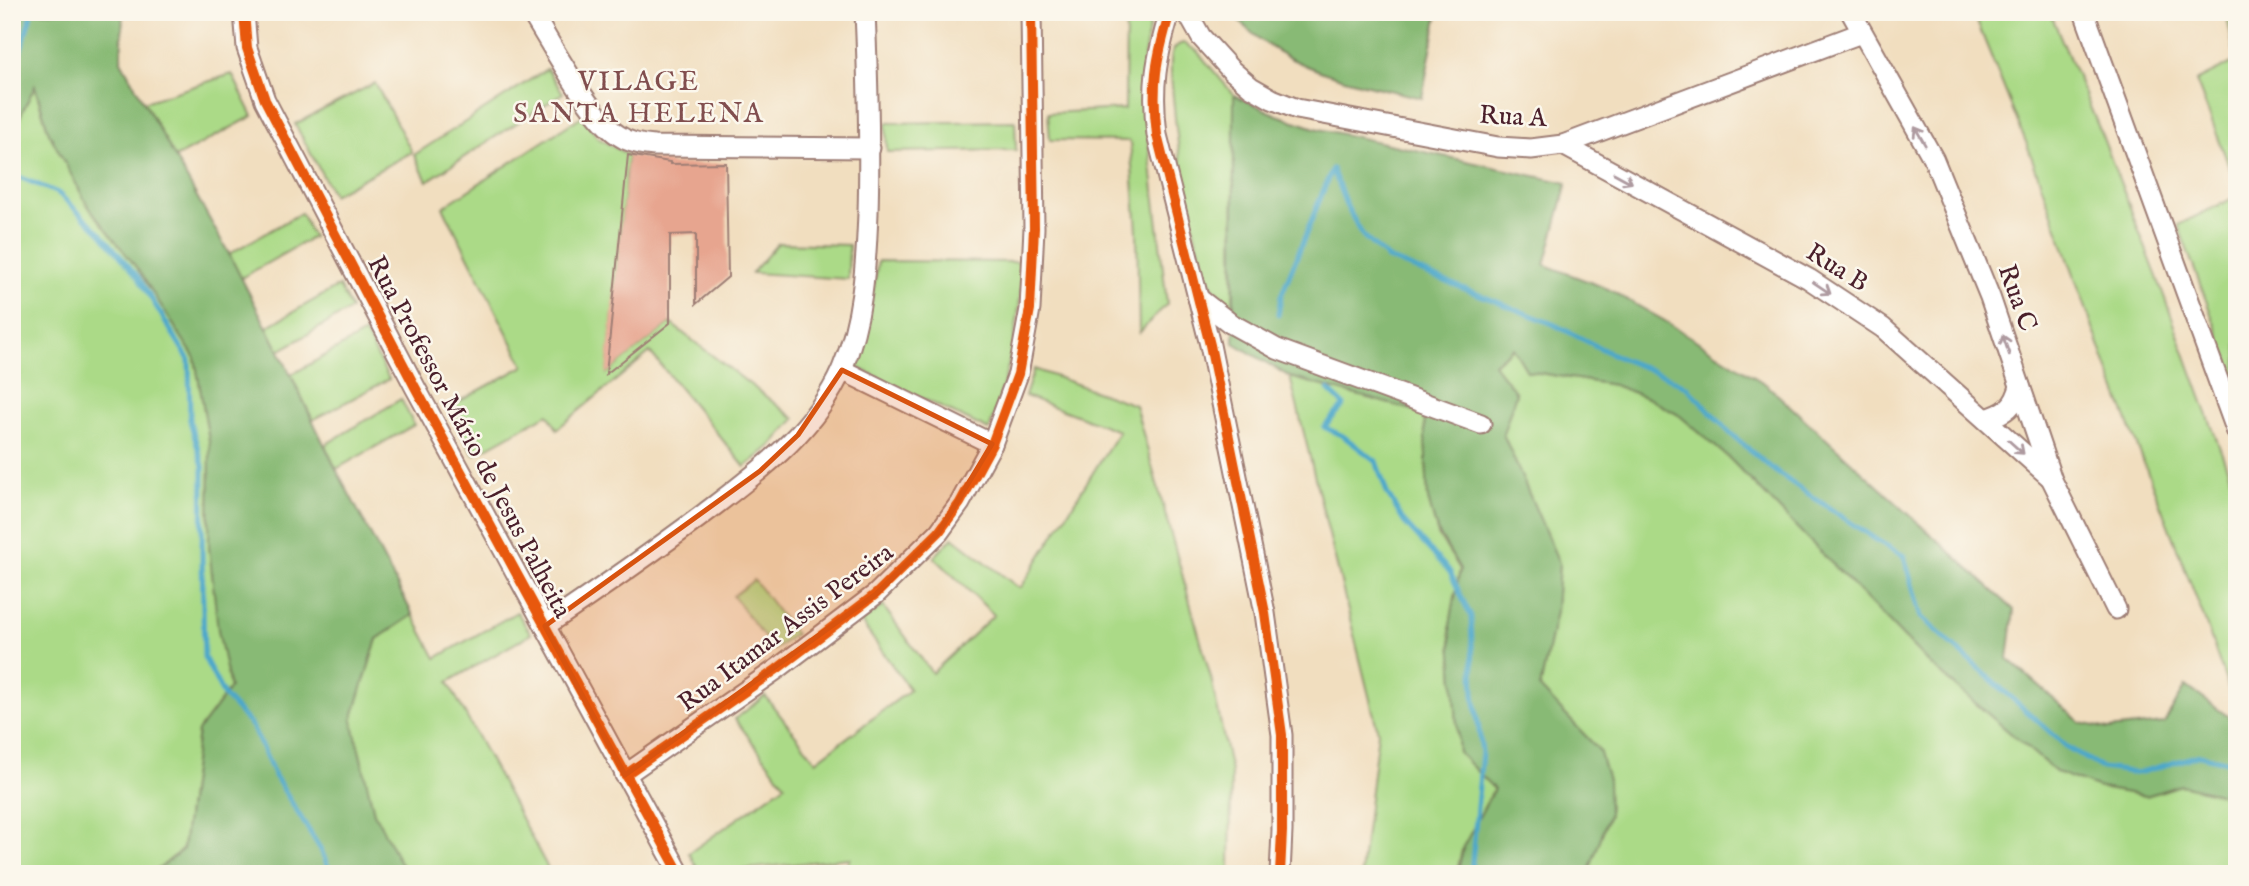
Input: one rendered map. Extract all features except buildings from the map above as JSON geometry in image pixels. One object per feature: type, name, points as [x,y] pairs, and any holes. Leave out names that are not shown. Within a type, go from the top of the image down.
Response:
[{"type":"street","name":"Rua Professor Mário de Jesus Palheita","points":[[244,12],[247,48],[265,100],[408,374],[680,874]]},
{"type":"street","points":[[531,12],[594,111],[616,134],[628,141],[654,146],[870,148]]},
{"type":"street","points":[[545,626],[650,555],[760,471],[814,416],[842,370],[855,329],[865,273],[870,148],[866,12]]},
{"type":"street","name":"Rua Itamar Assis Pereira","points":[[625,775],[777,670],[876,594],[939,532],[960,503],[992,444],[1018,374],[1030,309],[1034,228],[1031,12]]},
{"type":"street","points":[[1170,12],[1157,56],[1154,111],[1162,160],[1209,345],[1274,668],[1283,766],[1280,874]]},
{"type":"street","name":"Rua A","points":[[1186,12],[1201,37],[1230,69],[1251,87],[1272,99],[1318,114],[1499,147],[1531,149],[1563,145],[1861,33]]},
{"type":"street","name":"Rua C","points":[[1851,12],[1934,160],[1990,296],[2052,480],[2116,609]]},
{"type":"street","points":[[2084,12],[2237,432]]},
{"type":"street","name":"Rua B","points":[[1563,145],[1809,279],[1883,328],[2052,480]]},
{"type":"street","points":[[1198,298],[1230,323],[1277,349],[1481,425]]},
{"type":"street","points":[[842,370],[992,444]]},
{"type":"street","points":[[1986,419],[2004,414],[2016,401],[2020,386]]},
{"type":"highlighted area","points":[[842,370],[992,444],[939,532],[876,594],[625,775],[545,626],[760,471],[798,435]]},
{"type":"green space","points":[[22,12],[123,12],[121,61],[229,254],[336,469],[413,615],[377,639],[352,720],[374,813],[406,874],[163,874],[160,868],[183,849],[198,731],[230,688],[218,630],[209,547],[210,446],[195,358],[137,268],[88,206],[49,133],[35,86],[12,133],[12,48]]},
{"type":"green space","points":[[1126,12],[1152,12],[1144,56],[1143,95],[1167,304],[1139,333],[1137,231],[1130,141],[1050,140],[1048,113],[1125,109]]},
{"type":"green space","points":[[1232,12],[1438,12],[1422,98],[1345,79],[1294,60],[1271,48],[1250,32]]},
{"type":"green space","points":[[1973,12],[2050,12],[2157,277],[2237,495],[2237,713],[2026,142]]},
{"type":"green space","points":[[2226,12],[2237,12],[2237,186],[2196,81],[2236,61]]},
{"type":"green space","points":[[1183,43],[1197,51],[1234,95],[1233,307],[1212,286],[1207,274],[1184,186],[1171,70],[1173,52]]},
{"type":"green space","points":[[547,69],[563,93],[427,181],[414,155]]},
{"type":"green space","points":[[232,74],[253,116],[175,158],[144,102]]},
{"type":"green space","points":[[375,83],[412,152],[333,195],[295,124]]},
{"type":"green space","points":[[34,85],[47,127],[85,201],[137,268],[195,358],[210,446],[209,547],[230,688],[198,731],[183,849],[160,868],[146,874],[12,874],[12,133]]},
{"type":"green space","points":[[1234,95],[1277,115],[1315,128],[1567,183],[1545,265],[1608,289],[1767,385],[2014,610],[2008,659],[2081,723],[2108,729],[2164,723],[2186,686],[2237,723],[2237,798],[2181,785],[2146,796],[2100,788],[2056,772],[1932,666],[1729,458],[1679,415],[1648,398],[1614,385],[1527,371],[1513,348],[1494,364],[1516,393],[1503,434],[1559,563],[1556,611],[1540,688],[1599,750],[1608,780],[1609,814],[1588,874],[1457,874],[1464,845],[1494,789],[1459,753],[1450,625],[1460,569],[1437,530],[1428,499],[1424,413],[1290,377],[1234,343]]},
{"type":"green space","points":[[582,116],[598,138],[628,155],[607,373],[670,323],[795,419],[771,446],[745,467],[650,352],[557,429],[548,414],[474,455],[447,408],[524,366],[443,207]]},
{"type":"green space","points":[[1015,121],[1016,150],[887,152],[886,123]]},
{"type":"green space","points":[[2237,196],[2237,384],[2178,225]]},
{"type":"green space","points":[[301,213],[313,237],[241,278],[229,254]]},
{"type":"green space","points":[[778,243],[849,245],[848,279],[752,273]]},
{"type":"green space","points":[[878,261],[1023,262],[1012,348],[989,430],[854,366],[871,304]]},
{"type":"green space","points":[[339,286],[351,309],[279,351],[267,327]]},
{"type":"green space","points":[[365,333],[389,379],[313,420],[291,375]]},
{"type":"green space","points":[[1513,348],[1527,371],[1614,385],[1648,398],[1679,415],[1729,458],[1932,666],[2056,772],[2100,788],[2146,796],[2181,785],[2237,798],[2237,874],[1588,874],[1609,814],[1599,750],[1540,688],[1556,611],[1559,563],[1503,434],[1516,393],[1494,364]]},
{"type":"green space","points":[[1034,369],[1135,405],[1211,678],[1231,772],[1230,874],[843,874],[850,858],[700,874],[689,853],[785,785],[735,719],[765,696],[816,761],[910,690],[861,622],[883,606],[932,673],[994,615],[934,557],[953,537],[1019,588],[1022,586],[1119,431],[1025,396]]},
{"type":"green space","points":[[1290,377],[1424,413],[1428,499],[1438,535],[1460,569],[1450,625],[1459,753],[1494,788],[1462,850],[1456,874],[1361,874],[1378,732]]},
{"type":"green space","points":[[401,399],[414,425],[336,469],[325,445]]},
{"type":"green space","points":[[754,580],[795,634],[774,650],[733,596]]},
{"type":"green space","points":[[517,612],[531,634],[448,682],[551,874],[406,874],[374,813],[352,720],[377,639],[413,615],[436,658]]},
{"type":"waterway","points":[[12,78],[32,12]]},
{"type":"waterway","points":[[1305,12],[1307,17]]},
{"type":"waterway","points":[[1332,169],[1347,207],[1363,236],[1387,258],[1553,324],[1622,359],[1687,387],[1731,434],[1776,472],[1904,556],[1921,617],[2067,747],[2102,768],[2138,773],[2200,755],[2237,764]]},
{"type":"waterway","points":[[1278,315],[1281,296],[1332,169]]},
{"type":"waterway","points":[[12,171],[19,177],[58,193],[101,233],[138,277],[189,360],[190,421],[203,466],[204,657],[224,696],[252,726],[275,776],[321,850],[331,874]]},
{"type":"waterway","points":[[1328,390],[1344,405],[1324,427],[1343,436],[1376,461],[1387,493],[1404,522],[1450,572],[1471,617],[1474,694],[1482,752],[1471,874]]},
{"type":"cycle path","points":[[244,12],[247,48],[265,100],[415,387],[680,874]]},
{"type":"cycle path","points":[[625,775],[777,669],[876,594],[939,532],[960,503],[992,444],[1018,374],[1030,309],[1034,228],[1031,12]]},
{"type":"cycle path","points":[[1170,12],[1156,73],[1157,135],[1210,345],[1265,613],[1282,735],[1280,874]]},
{"type":"district","name":"VILAGE SANTA HELENA","points":[[639,98]]}]
